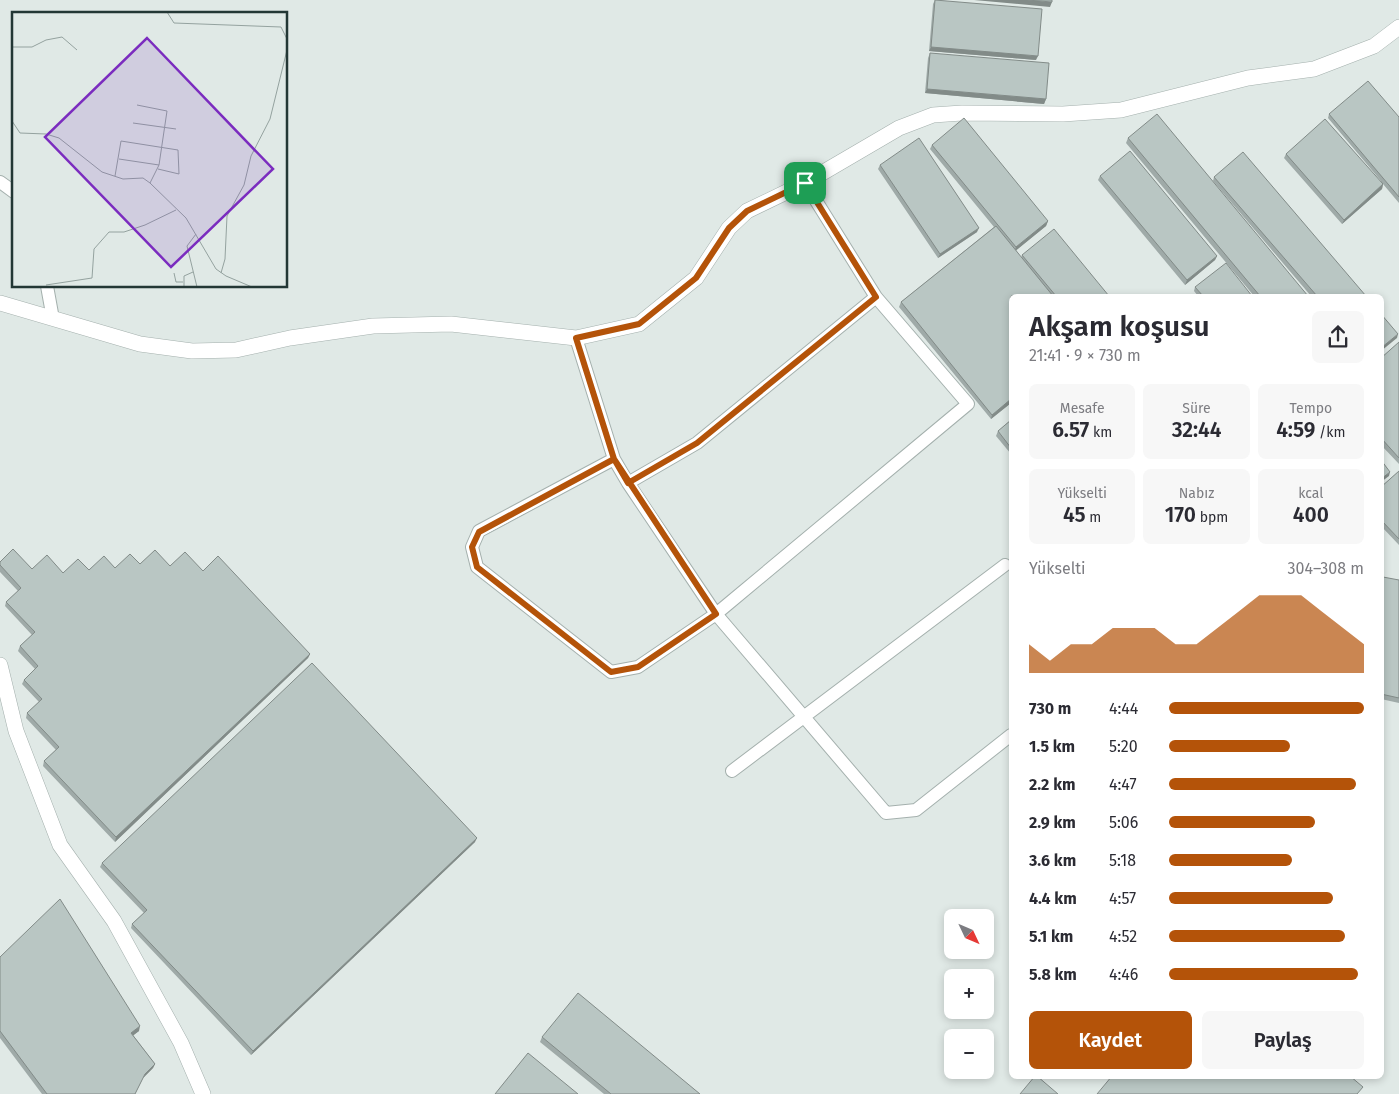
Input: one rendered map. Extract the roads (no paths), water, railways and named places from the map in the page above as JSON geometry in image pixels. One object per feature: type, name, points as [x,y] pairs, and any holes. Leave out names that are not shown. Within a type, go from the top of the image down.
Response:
[{"type":"street","points":[[0,303],[140,344],[192,351],[236,350],[290,338],[373,326],[451,324],[576,338],[639,324],[696,278],[729,228],[747,211],[805,183],[899,128],[933,115],[962,113],[1063,114],[1121,110],[1248,78],[1314,69],[1374,46],[1399,27]]},
{"type":"street","points":[[0,182],[12,191]]},
{"type":"street","points":[[614,459],[479,532],[472,547],[477,567],[611,672],[638,667],[716,614],[968,404],[876,297],[805,183]]},
{"type":"street","points":[[47,288],[53,319]]},
{"type":"street","points":[[628,483],[697,443],[876,297]]},
{"type":"street","points":[[576,338],[614,459],[628,483],[716,614],[886,813],[916,810],[1009,737]]},
{"type":"street","points":[[732,770],[1005,565]]},
{"type":"street","points":[[0,665],[16,731],[60,845],[114,921],[181,1043],[203,1094]]}]
